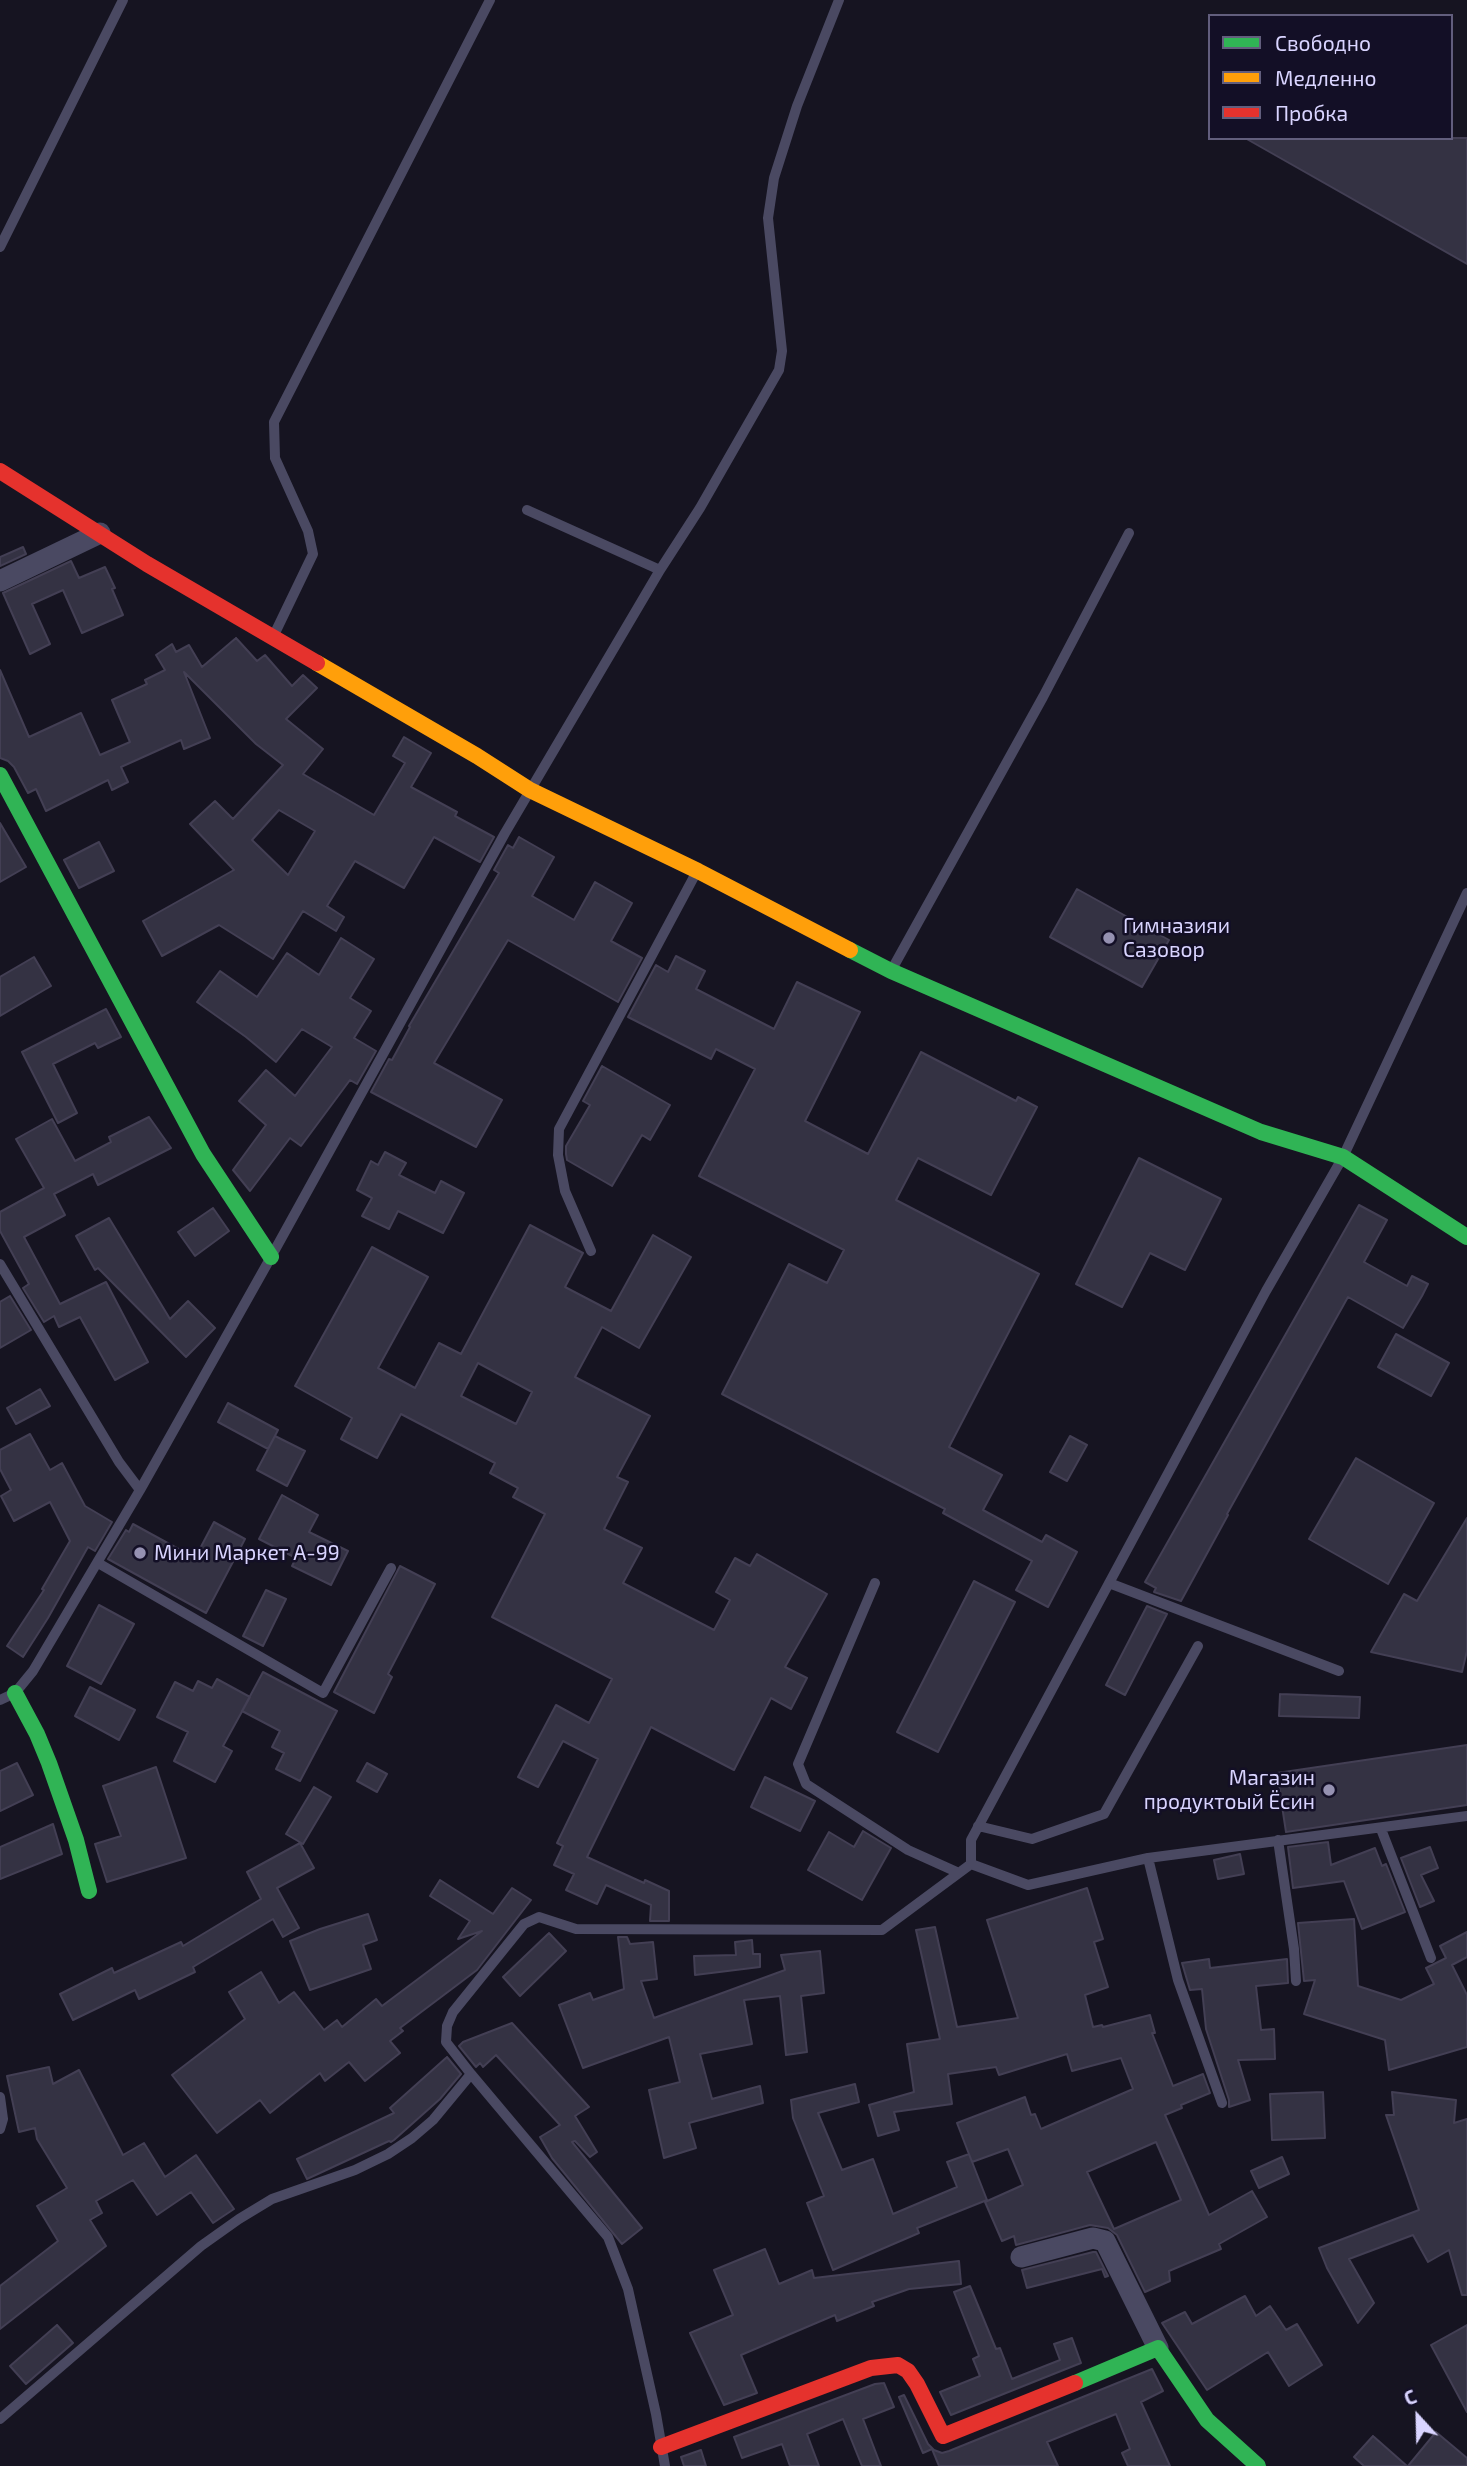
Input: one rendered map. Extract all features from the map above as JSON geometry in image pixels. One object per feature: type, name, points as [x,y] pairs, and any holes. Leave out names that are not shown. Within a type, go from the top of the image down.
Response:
[{"type":"street","points":[[0,471],[147,564],[530,790],[698,871],[891,971],[1261,1132],[1343,1157],[1467,1237]]},
{"type":"street","points":[[0,581],[100,533]]},
{"type":"street","points":[[0,775],[203,1154],[271,1257]]},
{"type":"street","points":[[8,1696],[37,1734],[76,1840],[89,1891]]},
{"type":"street","points":[[1021,2257],[1093,2238],[1105,2241],[1167,2365],[1207,2420],[1258,2466]]},
{"type":"street","points":[[662,2447],[871,2368],[898,2365],[908,2371],[917,2384],[943,2436],[1158,2348]]},
{"type":"lane","points":[[0,247],[124,0]]},
{"type":"lane","points":[[272,638],[313,554],[308,531],[275,458],[274,422],[490,0]]},
{"type":"lane","points":[[8,1696],[33,1671],[99,1563],[530,790],[660,570],[700,508],[779,370],[782,351],[768,218],[774,178],[797,106],[839,0]]},
{"type":"lane","points":[[527,510],[660,570]]},
{"type":"lane","points":[[891,971],[1043,697],[1129,533]]},
{"type":"lane","points":[[591,1251],[565,1191],[558,1156],[559,1129],[698,871]]},
{"type":"lane","points":[[971,1864],[971,1840],[978,1826],[1266,1291],[1343,1157],[1467,893]]},
{"type":"lane","points":[[2,1272],[119,1462],[140,1490]]},
{"type":"lane","points":[[99,1563],[323,1693],[391,1568]]},
{"type":"lane","points":[[875,1583],[799,1764],[806,1784],[908,1850],[958,1873]]},
{"type":"lane","points":[[1109,1583],[1339,1671]]},
{"type":"lane","points":[[978,1826],[1032,1839],[1104,1814],[1198,1646]]},
{"type":"lane","points":[[971,1864],[1028,1885],[1148,1858],[1467,1816]]},
{"type":"lane","points":[[1381,1829],[1431,1958]]},
{"type":"lane","points":[[1278,1840],[1296,1981]]},
{"type":"lane","points":[[1148,1858],[1178,1980],[1222,2103]]},
{"type":"lane","points":[[664,2466],[628,2288],[608,2237],[446,2042],[447,2026],[453,2012],[524,1924],[539,1917],[576,1929],[882,1930],[971,1864]]},
{"type":"lane","points":[[0,2419],[201,2246],[272,2199],[355,2170],[388,2154],[433,2120],[471,2074]]},
{"type":"lane","points":[[0,2097],[3,2119],[0,2129]]},
{"type":"building","points":[[1467,138],[1467,264],[1249,140]]},
{"type":"building","points":[[23,547],[26,554],[0,566],[0,557]]},
{"type":"building","points":[[71,561],[79,578],[105,567],[123,615],[82,633],[63,590],[32,604],[50,644],[30,654],[3,593]]},
{"type":"building","points":[[236,638],[257,661],[265,655],[292,686],[303,675],[317,688],[286,719],[323,749],[303,774],[374,815],[405,763],[393,756],[404,737],[431,753],[411,787],[457,812],[455,816],[494,837],[480,862],[434,837],[404,888],[355,861],[327,906],[344,917],[336,931],[303,911],[273,959],[219,925],[162,956],[143,921],[234,870],[190,824],[215,801],[233,819],[283,765],[256,744],[184,672],[210,738],[184,749],[181,740],[121,767],[128,782],[112,790],[108,780],[46,811],[36,789],[28,793],[14,767],[0,758],[0,670],[29,737],[81,713],[100,755],[130,742],[112,700],[147,684],[145,680],[165,670],[156,655],[172,644],[176,652],[189,645],[202,667]],"holes":[[[279,810],[315,831],[288,875],[252,840]]]},
{"type":"building","points":[[0,823],[26,867],[0,882]]},
{"type":"building","points":[[519,837],[554,857],[532,896],[574,920],[595,882],[632,903],[611,941],[642,958],[618,1002],[508,940],[434,1063],[502,1100],[476,1147],[371,1092],[499,873],[494,870],[508,845],[513,848]]},
{"type":"building","points":[[99,842],[114,871],[79,888],[64,860]]},
{"type":"building","name":"Гимназияи Сазовор","points":[[1077,889],[1169,940],[1142,987],[1050,937]]},
{"type":"building","points":[[341,938],[374,959],[350,998],[371,1011],[354,1038],[376,1051],[357,1084],[350,1080],[301,1146],[290,1138],[250,1191],[233,1170],[266,1125],[239,1101],[266,1070],[295,1096],[332,1047],[302,1029],[276,1062],[197,1002],[220,971],[257,997],[287,953],[319,975]]},
{"type":"building","points":[[676,956],[705,971],[696,989],[774,1029],[797,982],[860,1012],[805,1121],[868,1154],[921,1052],[1016,1101],[1018,1097],[1037,1107],[991,1195],[918,1158],[896,1200],[1039,1274],[949,1447],[1002,1475],[983,1510],[1042,1542],[1046,1535],[1077,1552],[1048,1607],[1016,1590],[1032,1561],[943,1513],[945,1509],[722,1394],[789,1264],[827,1283],[844,1250],[699,1176],[755,1069],[716,1049],[711,1059],[628,1017],[656,965],[668,972]]},
{"type":"building","points":[[34,957],[51,986],[0,1016],[0,977]]},
{"type":"building","points":[[106,1009],[121,1037],[98,1048],[95,1043],[53,1064],[77,1113],[58,1123],[22,1052]]},
{"type":"building","points":[[602,1066],[670,1105],[650,1140],[642,1135],[612,1186],[567,1160],[566,1154],[566,1146],[590,1105],[583,1101]]},
{"type":"building","points":[[149,1117],[171,1148],[98,1185],[93,1174],[54,1194],[65,1215],[24,1237],[60,1304],[106,1282],[148,1362],[115,1380],[80,1317],[59,1327],[54,1316],[44,1322],[23,1288],[29,1284],[0,1231],[0,1212],[44,1188],[16,1139],[52,1119],[75,1161],[111,1142],[109,1137]]},
{"type":"building","points":[[385,1152],[406,1163],[399,1175],[435,1193],[441,1181],[464,1193],[443,1233],[398,1211],[389,1229],[362,1216],[372,1198],[357,1190],[371,1161],[378,1165]]},
{"type":"building","points":[[1139,1158],[1221,1199],[1185,1270],[1150,1253],[1122,1307],[1076,1284]]},
{"type":"building","points":[[1359,1205],[1387,1220],[1364,1262],[1407,1286],[1412,1276],[1428,1284],[1422,1296],[1403,1328],[1348,1297],[1181,1601],[1154,1592],[1156,1588],[1145,1582]]},
{"type":"building","points":[[213,1208],[229,1231],[195,1256],[178,1232]]},
{"type":"building","points":[[109,1218],[170,1319],[188,1301],[215,1328],[186,1357],[98,1268],[95,1270],[76,1236]]},
{"type":"building","points":[[530,1225],[583,1253],[565,1287],[611,1311],[653,1235],[691,1257],[639,1348],[602,1327],[575,1377],[650,1416],[617,1477],[628,1482],[604,1529],[642,1548],[623,1583],[714,1630],[730,1600],[716,1592],[735,1558],[750,1566],[757,1554],[827,1594],[785,1667],[807,1678],[791,1709],[771,1698],[734,1770],[651,1727],[587,1857],[644,1883],[645,1880],[669,1891],[669,1921],[650,1921],[651,1905],[606,1885],[597,1904],[566,1890],[574,1874],[554,1865],[563,1846],[557,1843],[598,1759],[563,1741],[538,1787],[518,1777],[556,1705],[589,1723],[612,1679],[492,1617],[545,1514],[513,1497],[518,1488],[490,1473],[495,1463],[401,1414],[377,1458],[341,1439],[352,1418],[295,1386],[372,1247],[428,1277],[378,1368],[415,1388],[439,1343],[461,1354]],"holes":[[[478,1363],[532,1392],[516,1424],[461,1396]]]},
{"type":"building","points":[[10,1296],[31,1330],[0,1348],[0,1302]]},
{"type":"building","points":[[1396,1334],[1449,1363],[1431,1396],[1378,1367]]},
{"type":"building","points":[[40,1389],[50,1406],[16,1424],[7,1408]]},
{"type":"building","points":[[228,1403],[278,1430],[268,1449],[218,1422]]},
{"type":"building","points":[[30,1434],[50,1470],[62,1463],[85,1506],[112,1522],[95,1551],[88,1547],[23,1657],[7,1646],[44,1590],[42,1589],[70,1541],[50,1502],[14,1521],[1,1496],[11,1490],[0,1469],[0,1450]]},
{"type":"building","points":[[275,1436],[305,1451],[287,1486],[257,1470]]},
{"type":"building","points":[[1070,1436],[1087,1445],[1067,1481],[1050,1472]]},
{"type":"building","points":[[1356,1458],[1434,1503],[1388,1584],[1309,1539]]},
{"type":"building","points":[[282,1495],[318,1515],[309,1532],[348,1551],[331,1585],[292,1566],[296,1558],[259,1539]]},
{"type":"building","points":[[1467,1518],[1467,1651],[1462,1672],[1371,1652],[1404,1594],[1417,1601]]},
{"type":"building","points":[[214,1522],[245,1539],[206,1613],[108,1559],[126,1530],[129,1532],[133,1524],[195,1558]]},
{"type":"building","points":[[400,1566],[435,1584],[388,1674],[392,1677],[374,1713],[334,1692]]},
{"type":"building","points":[[974,1581],[1015,1602],[938,1752],[897,1732]]},
{"type":"building","points":[[266,1590],[286,1599],[263,1646],[243,1636]]},
{"type":"building","points":[[99,1605],[134,1624],[101,1684],[67,1666]]},
{"type":"building","points":[[1147,1606],[1167,1614],[1125,1695],[1106,1685]]},
{"type":"building","points":[[263,1672],[337,1711],[300,1781],[276,1769],[284,1753],[272,1747],[280,1731],[242,1711]]},
{"type":"building","points":[[217,1679],[250,1697],[223,1746],[232,1751],[215,1782],[174,1761],[188,1732],[157,1717],[175,1682],[193,1691],[198,1681],[212,1688]]},
{"type":"building","points":[[90,1687],[135,1710],[119,1740],[75,1716]]},
{"type":"building","points":[[1280,1694],[1360,1697],[1359,1718],[1279,1716]]},
{"type":"building","points":[[1467,1745],[1467,1805],[1286,1832],[1277,1773]]},
{"type":"building","points":[[17,1763],[33,1795],[0,1811],[0,1771]]},
{"type":"building","points":[[367,1763],[387,1774],[377,1792],[357,1781]]},
{"type":"building","points":[[156,1767],[186,1858],[107,1882],[95,1844],[121,1836],[103,1786]]},
{"type":"building","points":[[765,1777],[815,1801],[800,1831],[751,1807]]},
{"type":"building","points":[[314,1787],[331,1797],[303,1844],[286,1834]]},
{"type":"building","points":[[53,1824],[62,1854],[0,1879],[0,1847]]},
{"type":"building","points":[[863,1831],[891,1848],[862,1900],[808,1870],[829,1832],[854,1847]]},
{"type":"building","points":[[1328,1842],[1331,1865],[1375,1848],[1382,1866],[1386,1864],[1405,1912],[1362,1929],[1344,1881],[1293,1888],[1288,1847]]},
{"type":"building","points":[[300,1843],[314,1868],[277,1888],[299,1928],[283,1937],[273,1919],[193,1967],[195,1972],[139,1999],[135,1990],[73,2020],[60,1994],[112,1968],[114,1973],[181,1942],[183,1946],[261,1899],[247,1872]]},
{"type":"building","points":[[1430,1847],[1438,1868],[1421,1875],[1434,1901],[1420,1907],[1401,1858]]},
{"type":"building","points":[[1240,1854],[1244,1874],[1218,1879],[1214,1860]]},
{"type":"building","points":[[440,1880],[493,1914],[512,1888],[531,1900],[477,1970],[400,2028],[403,2031],[390,2041],[400,2053],[365,2081],[349,2062],[325,2081],[320,2073],[270,2113],[260,2100],[217,2133],[172,2075],[245,2019],[229,1992],[261,1972],[279,2003],[294,1992],[324,2030],[337,2020],[342,2027],[376,1999],[382,2006],[482,1931],[458,1939],[470,1921],[430,1896]]},
{"type":"building","points":[[1087,1888],[1103,1939],[1094,1942],[1108,1987],[1085,1995],[1093,2027],[1150,2015],[1155,2033],[1152,2033],[1173,2086],[1203,2074],[1210,2093],[1165,2115],[1209,2215],[1252,2191],[1267,2217],[1219,2244],[1221,2249],[1169,2271],[1170,2281],[1145,2292],[1117,2235],[1108,2228],[1090,2225],[1016,2245],[1014,2236],[1002,2241],[985,2202],[1023,2185],[1008,2149],[972,2162],[957,2123],[1025,2097],[1031,2115],[1035,2114],[1041,2129],[1133,2089],[1121,2058],[1072,2071],[1067,2054],[999,2075],[996,2067],[948,2074],[952,2104],[894,2112],[899,2130],[878,2136],[869,2105],[914,2092],[907,2044],[940,2039],[916,1930],[935,1927],[957,2027],[1018,2018],[987,1920]],"holes":[[[1156,2142],[1181,2200],[1114,2229],[1087,2172]]]},
{"type":"building","points":[[368,1914],[377,1940],[363,1945],[371,1969],[310,1990],[290,1941]]},
{"type":"building","points":[[1354,1919],[1358,1986],[1401,2000],[1434,1984],[1426,1968],[1446,1958],[1440,1946],[1467,1932],[1467,1957],[1452,1965],[1467,1995],[1467,2047],[1389,2070],[1385,2040],[1304,2014],[1315,1980],[1304,1981],[1298,1923]]},
{"type":"building","points":[[549,1933],[566,1951],[520,1996],[503,1977]]},
{"type":"building","points":[[618,1937],[627,1937],[630,1944],[653,1942],[657,1979],[641,1981],[654,2018],[785,1970],[781,1955],[820,1951],[824,1993],[801,1996],[807,2052],[786,2055],[780,1996],[744,2000],[752,2044],[700,2054],[712,2099],[760,2086],[763,2103],[689,2123],[696,2148],[664,2158],[649,2090],[680,2082],[669,2037],[583,2068],[559,2005],[590,1993],[593,2000],[624,1989]]},
{"type":"building","points":[[752,1940],[753,1954],[760,1954],[760,1967],[695,1975],[694,1956],[736,1955],[735,1942]]},
{"type":"building","points":[[1209,1959],[1210,1968],[1287,1959],[1288,1983],[1256,1986],[1261,2030],[1274,2029],[1275,2059],[1238,2060],[1250,2100],[1229,2107],[1206,2029],[1202,1989],[1190,1990],[1182,1963]]},
{"type":"building","points":[[512,2023],[589,2107],[575,2116],[597,2152],[590,2157],[575,2141],[572,2142],[642,2228],[622,2244],[552,2158],[540,2137],[560,2125],[496,2055],[483,2067],[480,2063],[476,2067],[459,2046]]},
{"type":"building","points":[[447,2057],[461,2074],[440,2099],[394,2140],[307,2179],[297,2159],[394,2113],[390,2108]]},
{"type":"building","points":[[49,2067],[53,2084],[79,2070],[123,2155],[144,2143],[165,2177],[196,2155],[234,2209],[213,2223],[191,2192],[157,2215],[133,2180],[96,2201],[102,2213],[90,2220],[106,2246],[0,2329],[0,2286],[58,2241],[37,2206],[67,2188],[37,2139],[35,2128],[19,2132],[7,2076]]},
{"type":"building","points":[[855,2084],[859,2102],[818,2113],[842,2170],[873,2159],[893,2214],[957,2187],[947,2162],[969,2154],[987,2200],[917,2228],[919,2233],[833,2270],[807,2203],[824,2196],[793,2118],[791,2100]]},
{"type":"building","points":[[1323,2092],[1325,2138],[1272,2140],[1270,2094]]},
{"type":"building","points":[[1392,2092],[1456,2100],[1454,2123],[1467,2119],[1467,2295],[1462,2295],[1449,2250],[1428,2262],[1413,2235],[1349,2259],[1374,2303],[1358,2323],[1327,2268],[1319,2248],[1419,2210],[1386,2115],[1394,2115]]},
{"type":"building","points":[[1282,2157],[1289,2174],[1259,2188],[1251,2171]]},
{"type":"building","points":[[765,2249],[779,2284],[812,2270],[814,2278],[959,2261],[961,2284],[909,2289],[872,2302],[874,2306],[837,2321],[835,2315],[741,2355],[757,2393],[724,2405],[690,2333],[733,2315],[714,2270]]},
{"type":"building","points":[[1096,2252],[1108,2276],[1105,2277],[1102,2269],[1027,2288],[1022,2270]]},
{"type":"building","points":[[970,2286],[996,2349],[1000,2348],[1012,2379],[1060,2360],[1054,2344],[1072,2338],[1081,2363],[951,2415],[940,2392],[980,2376],[973,2359],[979,2356],[954,2292]]},
{"type":"building","points":[[1245,2296],[1256,2316],[1270,2306],[1286,2330],[1297,2324],[1322,2365],[1289,2386],[1268,2352],[1207,2390],[1162,2323],[1185,2312],[1192,2324]]},
{"type":"building","points":[[57,2325],[73,2343],[26,2384],[10,2366]]},
{"type":"building","points":[[1467,2325],[1467,2412],[1431,2345]]},
{"type":"building","points":[[1152,2369],[1163,2391],[1141,2402],[1170,2466],[1128,2466],[1122,2453],[1130,2449],[1116,2414],[1047,2442],[1058,2466],[939,2466],[932,2449],[923,2453],[899,2397],[904,2395],[928,2444],[942,2453]]},
{"type":"building","points":[[884,2383],[894,2407],[863,2419],[881,2466],[862,2466],[843,2419],[807,2434],[819,2466],[790,2466],[782,2444],[742,2458],[734,2437],[875,2384]]},
{"type":"building","points":[[1436,2432],[1467,2458],[1467,2466],[1408,2466]]},
{"type":"building","points":[[1373,2436],[1407,2466],[1364,2466],[1354,2457]]},
{"type":"building","points":[[701,2450],[706,2466],[684,2466],[681,2457]]},
{"type":"traffic: fast","points":[[0,775],[203,1154],[271,1257]]},
{"type":"traffic: fast","points":[[850,950],[891,971],[1261,1132],[1343,1157],[1467,1237]]},
{"type":"traffic: fast","points":[[15,1693],[49,1763],[76,1840],[89,1891]]},
{"type":"traffic: fast","points":[[1075,2383],[1158,2348],[1207,2420],[1258,2466]]},
{"type":"traffic: slow","points":[[317,663],[530,790],[698,871],[850,950]]},
{"type":"traffic: jam","points":[[0,471],[147,564],[317,663]]},
{"type":"traffic: jam","points":[[661,2447],[871,2368],[898,2365],[908,2371],[943,2436],[1075,2383]]},
{"type":"place","name":"Гимназияи Сазовор","points":[[1109,938]]},
{"type":"place","name":"Мини Маркет А-99","points":[[140,1553]]},
{"type":"place","name":"Магазин продуктоый Ёсин","points":[[1329,1790]]}]
